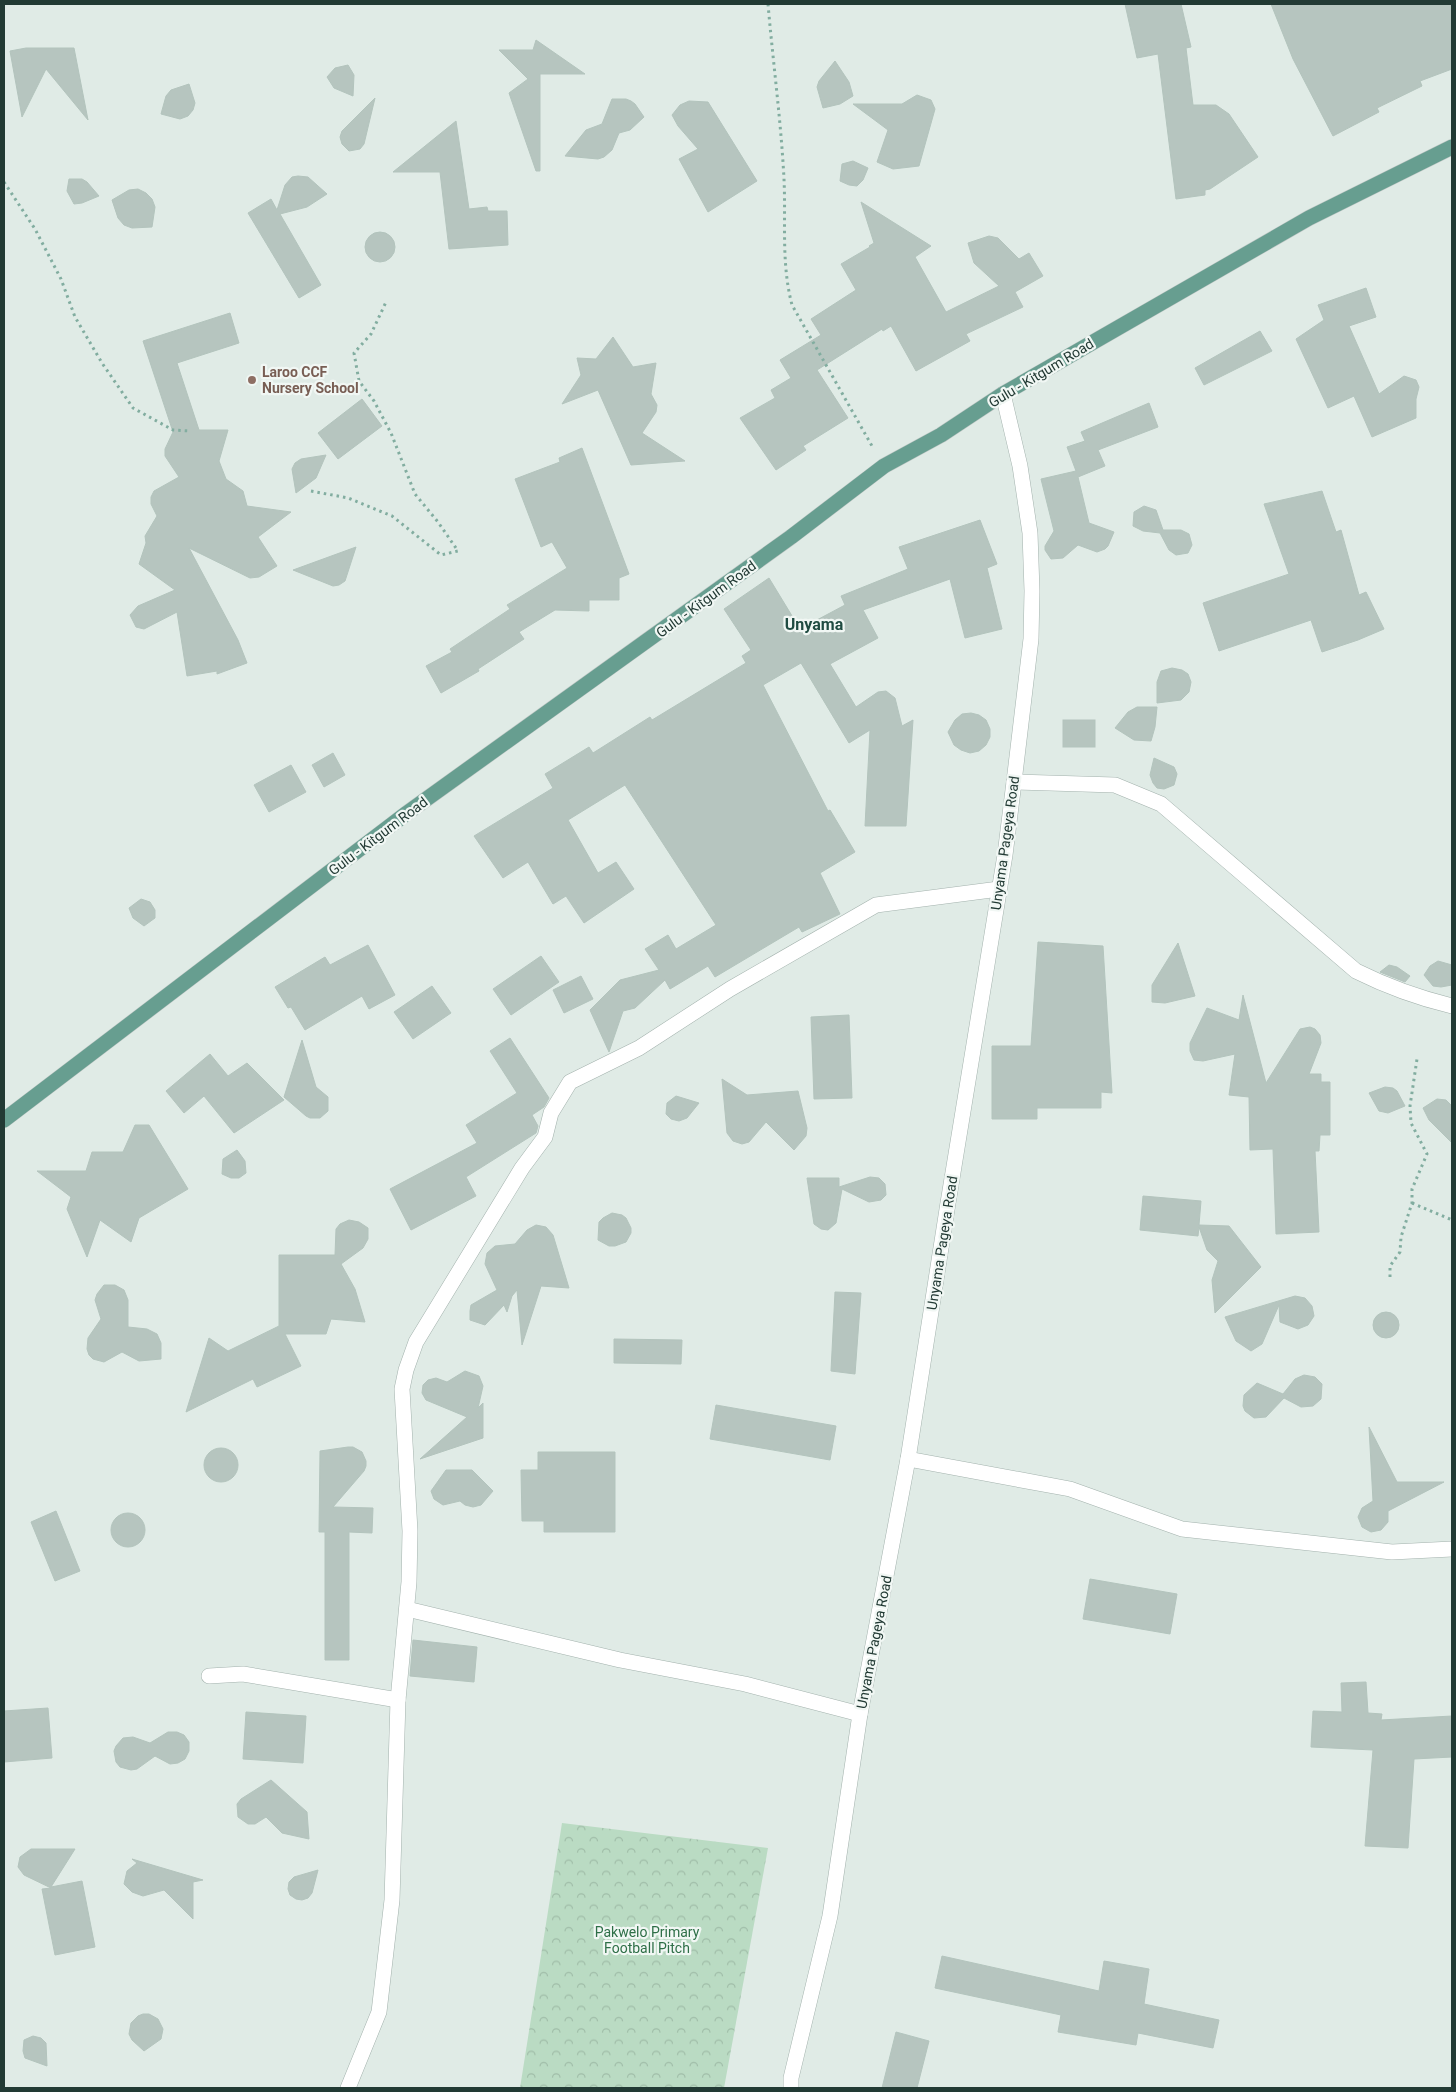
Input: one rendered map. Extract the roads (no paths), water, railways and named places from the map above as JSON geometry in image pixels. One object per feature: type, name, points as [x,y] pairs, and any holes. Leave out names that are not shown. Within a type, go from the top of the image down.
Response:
[{"type":"main road","name":"Gulu - Kitgum Road","points":[[4,1120],[407,813],[791,537],[884,466],[941,435],[1003,394],[1309,218],[1452,147]]},
{"type":"street","name":"Unyama Pageya Road","points":[[791,2088],[791,2078],[830,1916],[860,1714],[908,1459],[999,889],[1014,782],[1031,639],[1032,591],[1030,533],[1020,466],[1003,394]]},
{"type":"street","points":[[1014,782],[1115,785],[1162,804],[1356,971],[1388,986],[1452,1006]]},
{"type":"street","points":[[348,2088],[379,2012],[392,1900],[398,1700],[407,1609],[410,1531],[402,1389],[406,1370],[421,1333],[522,1168],[545,1137],[551,1113],[570,1082],[639,1048],[730,989],[876,905],[999,889]]},
{"type":"street","points":[[908,1459],[1070,1489],[1182,1529],[1392,1552],[1452,1549]]},
{"type":"street","points":[[407,1609],[620,1660],[745,1684],[860,1714]]},
{"type":"street","points":[[209,1676],[243,1674],[398,1700]]},
{"type":"place","name":"Laroo CCF Nursery School","points":[[252,380]]},
{"type":"district","name":"Unyama","points":[[814,624]]},
{"type":"park label","name":"Pakwelo Primary Football Pitch","points":[[647,1940]]}]
